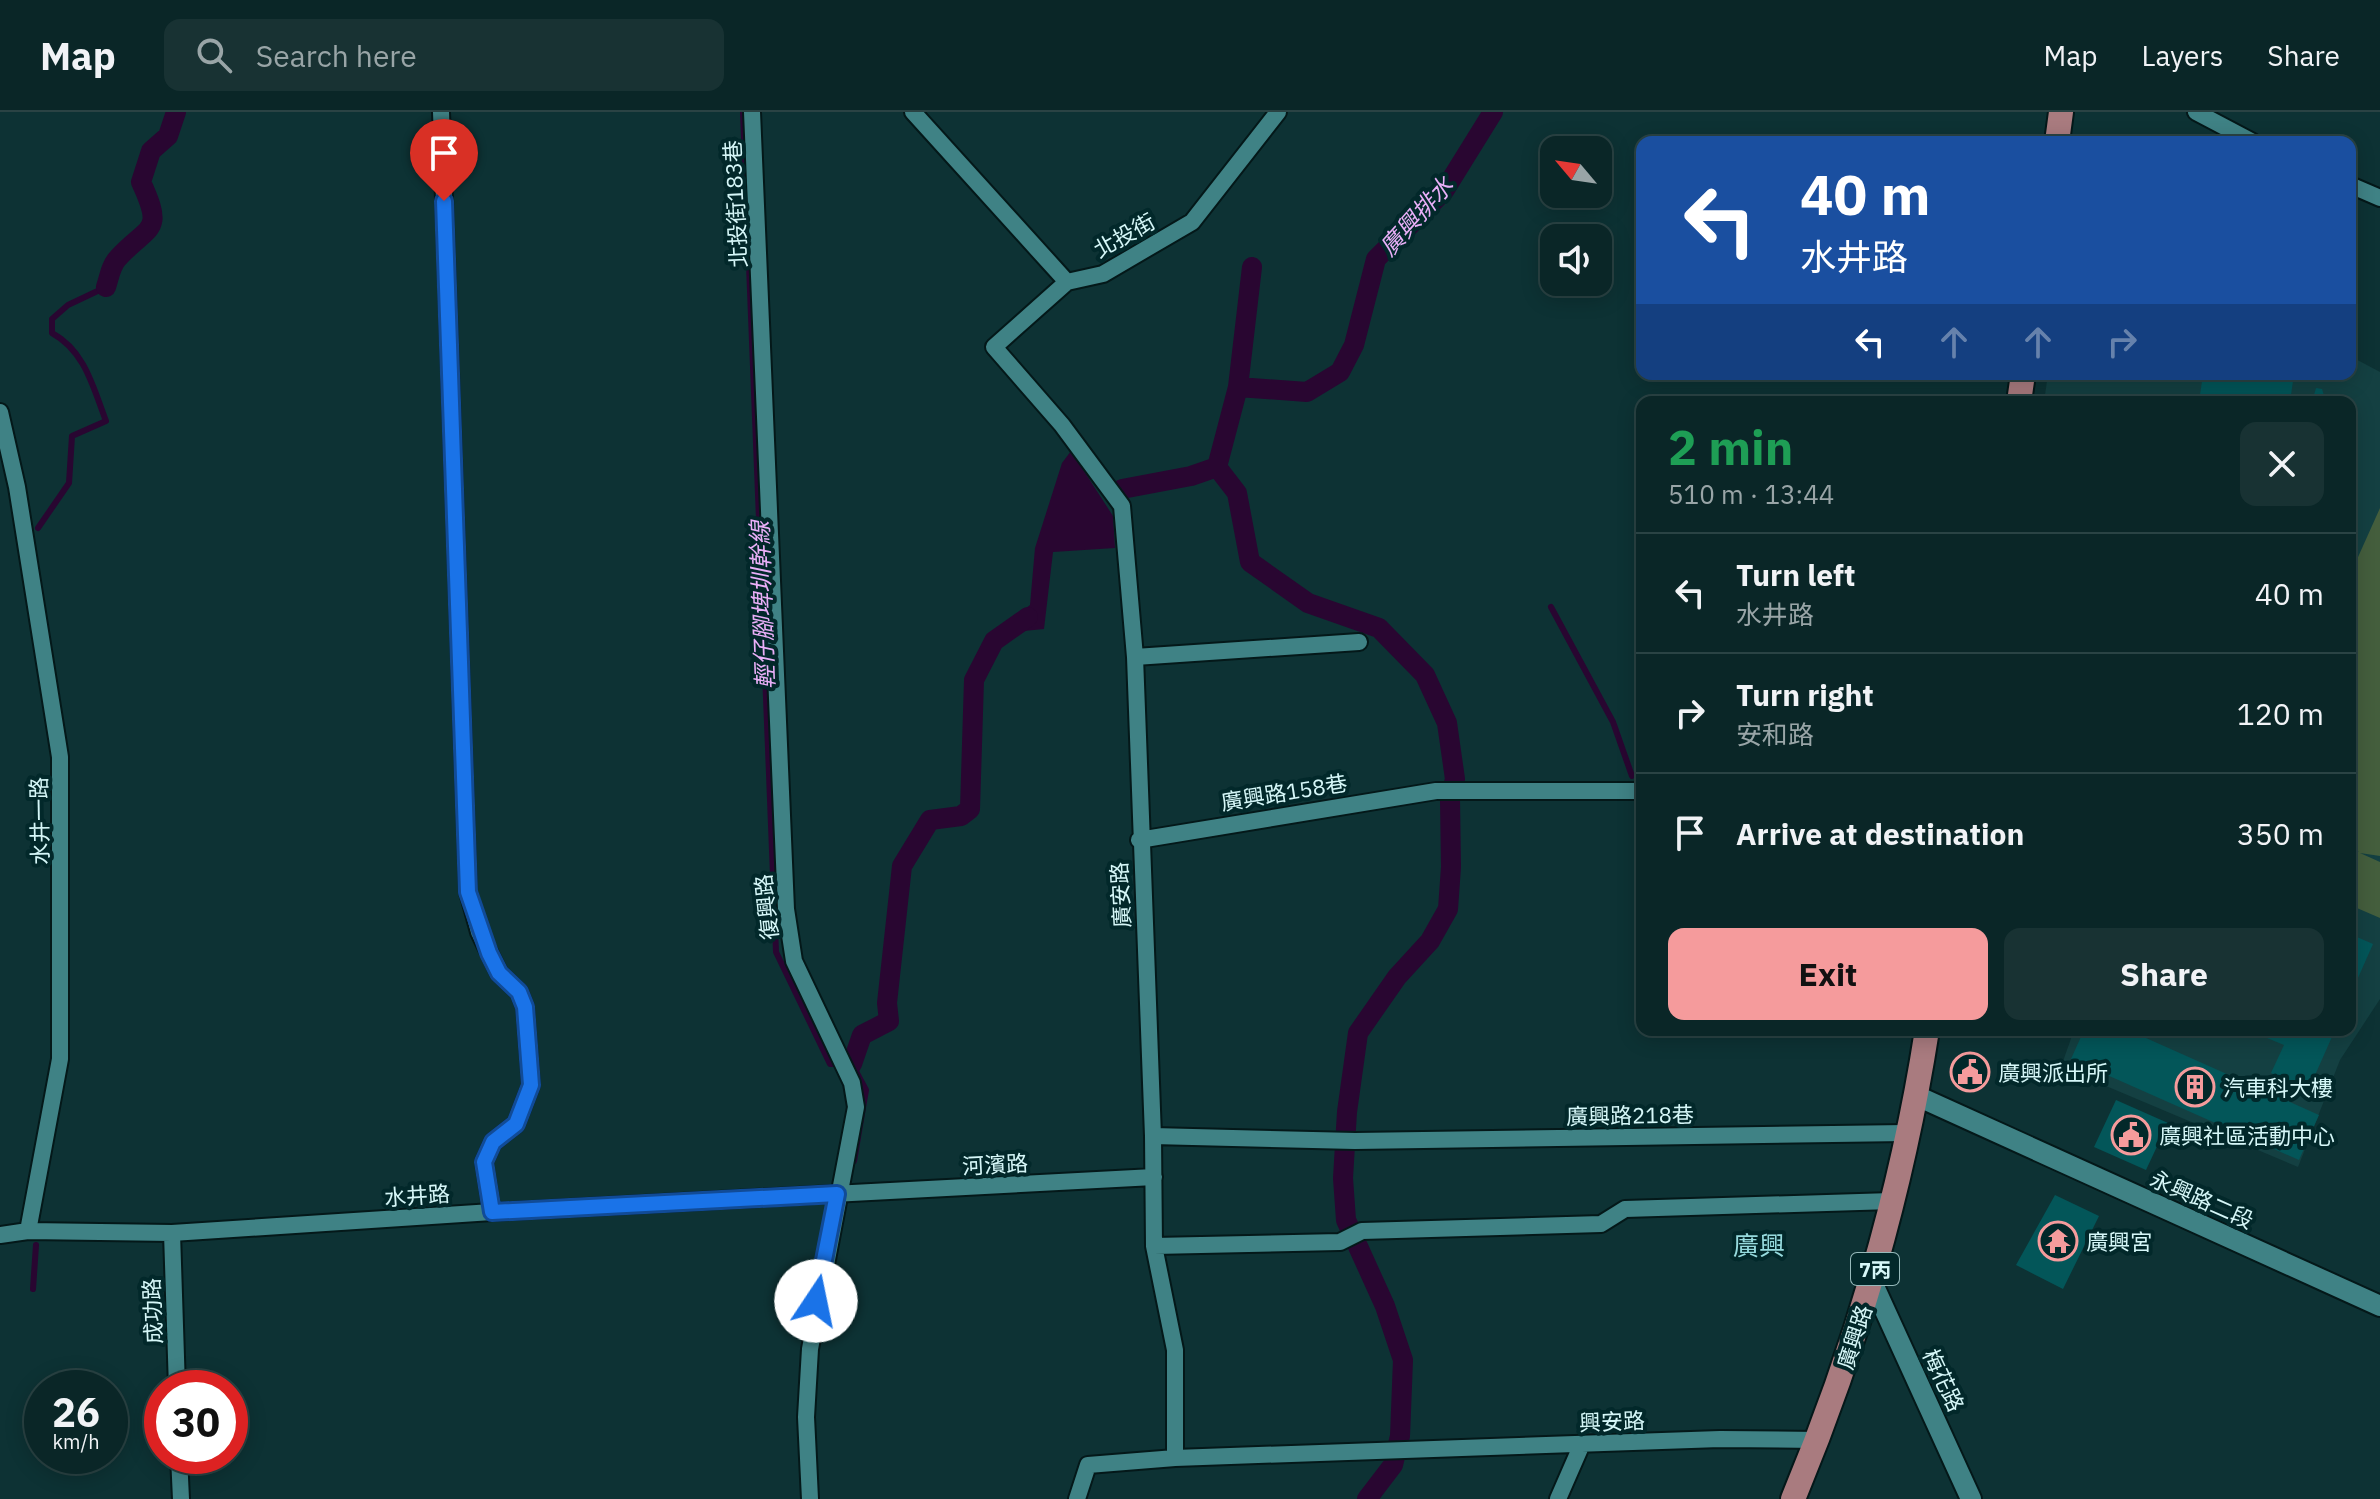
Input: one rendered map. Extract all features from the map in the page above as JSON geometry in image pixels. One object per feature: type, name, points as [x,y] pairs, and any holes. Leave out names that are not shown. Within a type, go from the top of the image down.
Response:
[{"type":"main road","points":[[2058,136],[2061,112]]},
{"type":"main road","name":"廣興路","points":[[1793,1499],[1818,1440],[1872,1282],[1917,1096],[1926,1036]]},
{"type":"street","points":[[441,112],[468,892],[479,932],[499,973],[519,992],[525,1007],[531,1085],[516,1124],[493,1142],[484,1162],[492,1212]]},
{"type":"street","name":"北投街183巷","points":[[752,112],[761,294]]},
{"type":"street","points":[[913,112],[1067,282]]},
{"type":"street","name":"北投街","points":[[1067,282],[1103,274],[1192,222],[1254,148],[1278,112]]},
{"type":"street","points":[[2196,112],[2242,136]]},
{"type":"street","points":[[2356,188],[2380,198]]},
{"type":"street","name":"廣安路","points":[[1067,282],[994,347],[1062,425],[1122,506],[1135,657],[1139,840],[1153,1136],[1154,1246],[1175,1350],[1175,1458]]},
{"type":"street","name":"復興路","points":[[761,294],[786,909],[794,961],[852,1083],[856,1107],[837,1194],[810,1349],[806,1417],[810,1499]]},
{"type":"street","name":"水井一路","points":[[0,412],[17,487],[60,757],[60,1059],[28,1231]]},
{"type":"street","points":[[1135,657],[1359,642]]},
{"type":"street","name":"廣興路158巷","points":[[1139,840],[1436,791],[1636,791]]},
{"type":"street","name":"永興路二段","points":[[1917,1096],[2380,1306]]},
{"type":"street","name":"廣興路218巷","points":[[1153,1136],[1355,1141],[1906,1133]]},
{"type":"street","name":"河濱路","points":[[837,1194],[1154,1177]]},
{"type":"street","name":"水井路","points":[[0,1235],[28,1231],[172,1233],[837,1194]]},
{"type":"street","points":[[1154,1246],[1340,1242],[1362,1231],[1601,1224],[1625,1209],[1892,1201]]},
{"type":"street","name":"成功路","points":[[172,1233],[176,1370]]},
{"type":"street","name":"梅花路","points":[[1872,1282],[1971,1499]]},
{"type":"street","name":"興安路","points":[[1175,1458],[1582,1444],[1818,1440]]},
{"type":"street","points":[[1558,1499],[1582,1444]]},
{"type":"street","points":[[1077,1499],[1088,1465],[1175,1458]]},
{"type":"street","points":[[180,1474],[181,1499]]},
{"type":"shaded area","points":[[2356,359],[2380,372],[2380,999],[2356,1036],[2356,396],[2045,396],[2047,380],[2356,380]]},
{"type":"shaded area","points":[[1071,451],[1113,516],[1115,548],[1053,552],[1044,629],[992,634],[1030,605],[1035,548],[1062,463]]},
{"type":"shaded area","points":[[2072,1036],[2356,1036],[2340,1060],[2298,1167],[2061,1067]]},
{"type":"green space","points":[[2380,508],[2380,856],[2360,853],[2380,862],[2380,918],[2356,908],[2356,851],[2359,852],[2356,850],[2356,562]]},
{"type":"building","points":[[2202,380],[2293,380],[2291,396],[2200,396]]},
{"type":"building","points":[[2316,388],[2322,389],[2324,396],[2314,396]]},
{"type":"building","points":[[2356,937],[2373,944],[2356,982]]},
{"type":"building","name":"汽車科大樓","points":[[2081,1036],[2141,1036],[2319,1115],[2299,1160],[2071,1059]]},
{"type":"building","points":[[2332,1036],[2308,1091],[2271,1073],[2284,1045],[2267,1038]]},
{"type":"building","name":"廣興社區活動中心","points":[[2116,1100],[2168,1123],[2146,1170],[2094,1147]]},
{"type":"building","name":"廣興宮","points":[[2055,1195],[2099,1216],[2063,1289],[2016,1265]]},
{"type":"waterway","points":[[106,287],[116,261],[150,227],[152,211],[141,182],[151,151],[168,136],[176,112]]},
{"type":"waterway","name":"輕仔腳埤圳幹線","points":[[743,112],[776,952],[830,1064],[852,1064],[866,1090],[854,1161]]},
{"type":"waterway","name":"廣興排水","points":[[1217,467],[1238,387],[1307,392],[1340,372],[1354,345],[1376,259],[1444,191],[1493,112]]},
{"type":"waterway","points":[[1238,387],[1252,267]]},
{"type":"waterway","points":[[38,528],[69,483],[72,436],[106,421],[80,360],[52,333],[52,319],[68,305],[106,287]]},
{"type":"waterway","points":[[1217,467],[1237,493],[1250,562],[1308,603],[1379,628],[1425,675],[1447,723],[1455,779],[1450,799],[1448,909],[1430,941],[1397,977],[1358,1033],[1347,1112],[1343,1178],[1346,1220],[1385,1306],[1403,1360],[1400,1436],[1393,1465],[1367,1499]]},
{"type":"waterway","name":"廣興排水","points":[[1122,489],[1191,476],[1217,467]]},
{"type":"waterway","points":[[1551,607],[1613,722],[1632,776]]},
{"type":"waterway","points":[[852,1064],[862,1035],[889,1021],[887,1003],[902,866],[930,820],[961,816],[970,809],[974,680],[994,641],[1028,617]]},
{"type":"waterway","points":[[33,1289],[36,1245]]},
{"type":"place","name":"廣興派出所","points":[[1970,1072]]},
{"type":"place","name":"汽車科大樓","points":[[2195,1087]]},
{"type":"place","name":"廣興社區活動中心","points":[[2131,1135]]},
{"type":"place","name":"廣興宮","points":[[2058,1241]]},
{"type":"district","name":"廣興","points":[[1759,1245]]},
{"type":"route","points":[[444,201],[468,892],[479,932],[489,953],[499,973],[519,992],[525,1007],[531,1085],[516,1124],[493,1142],[484,1162],[492,1212],[837,1194],[816,1301]]}]
